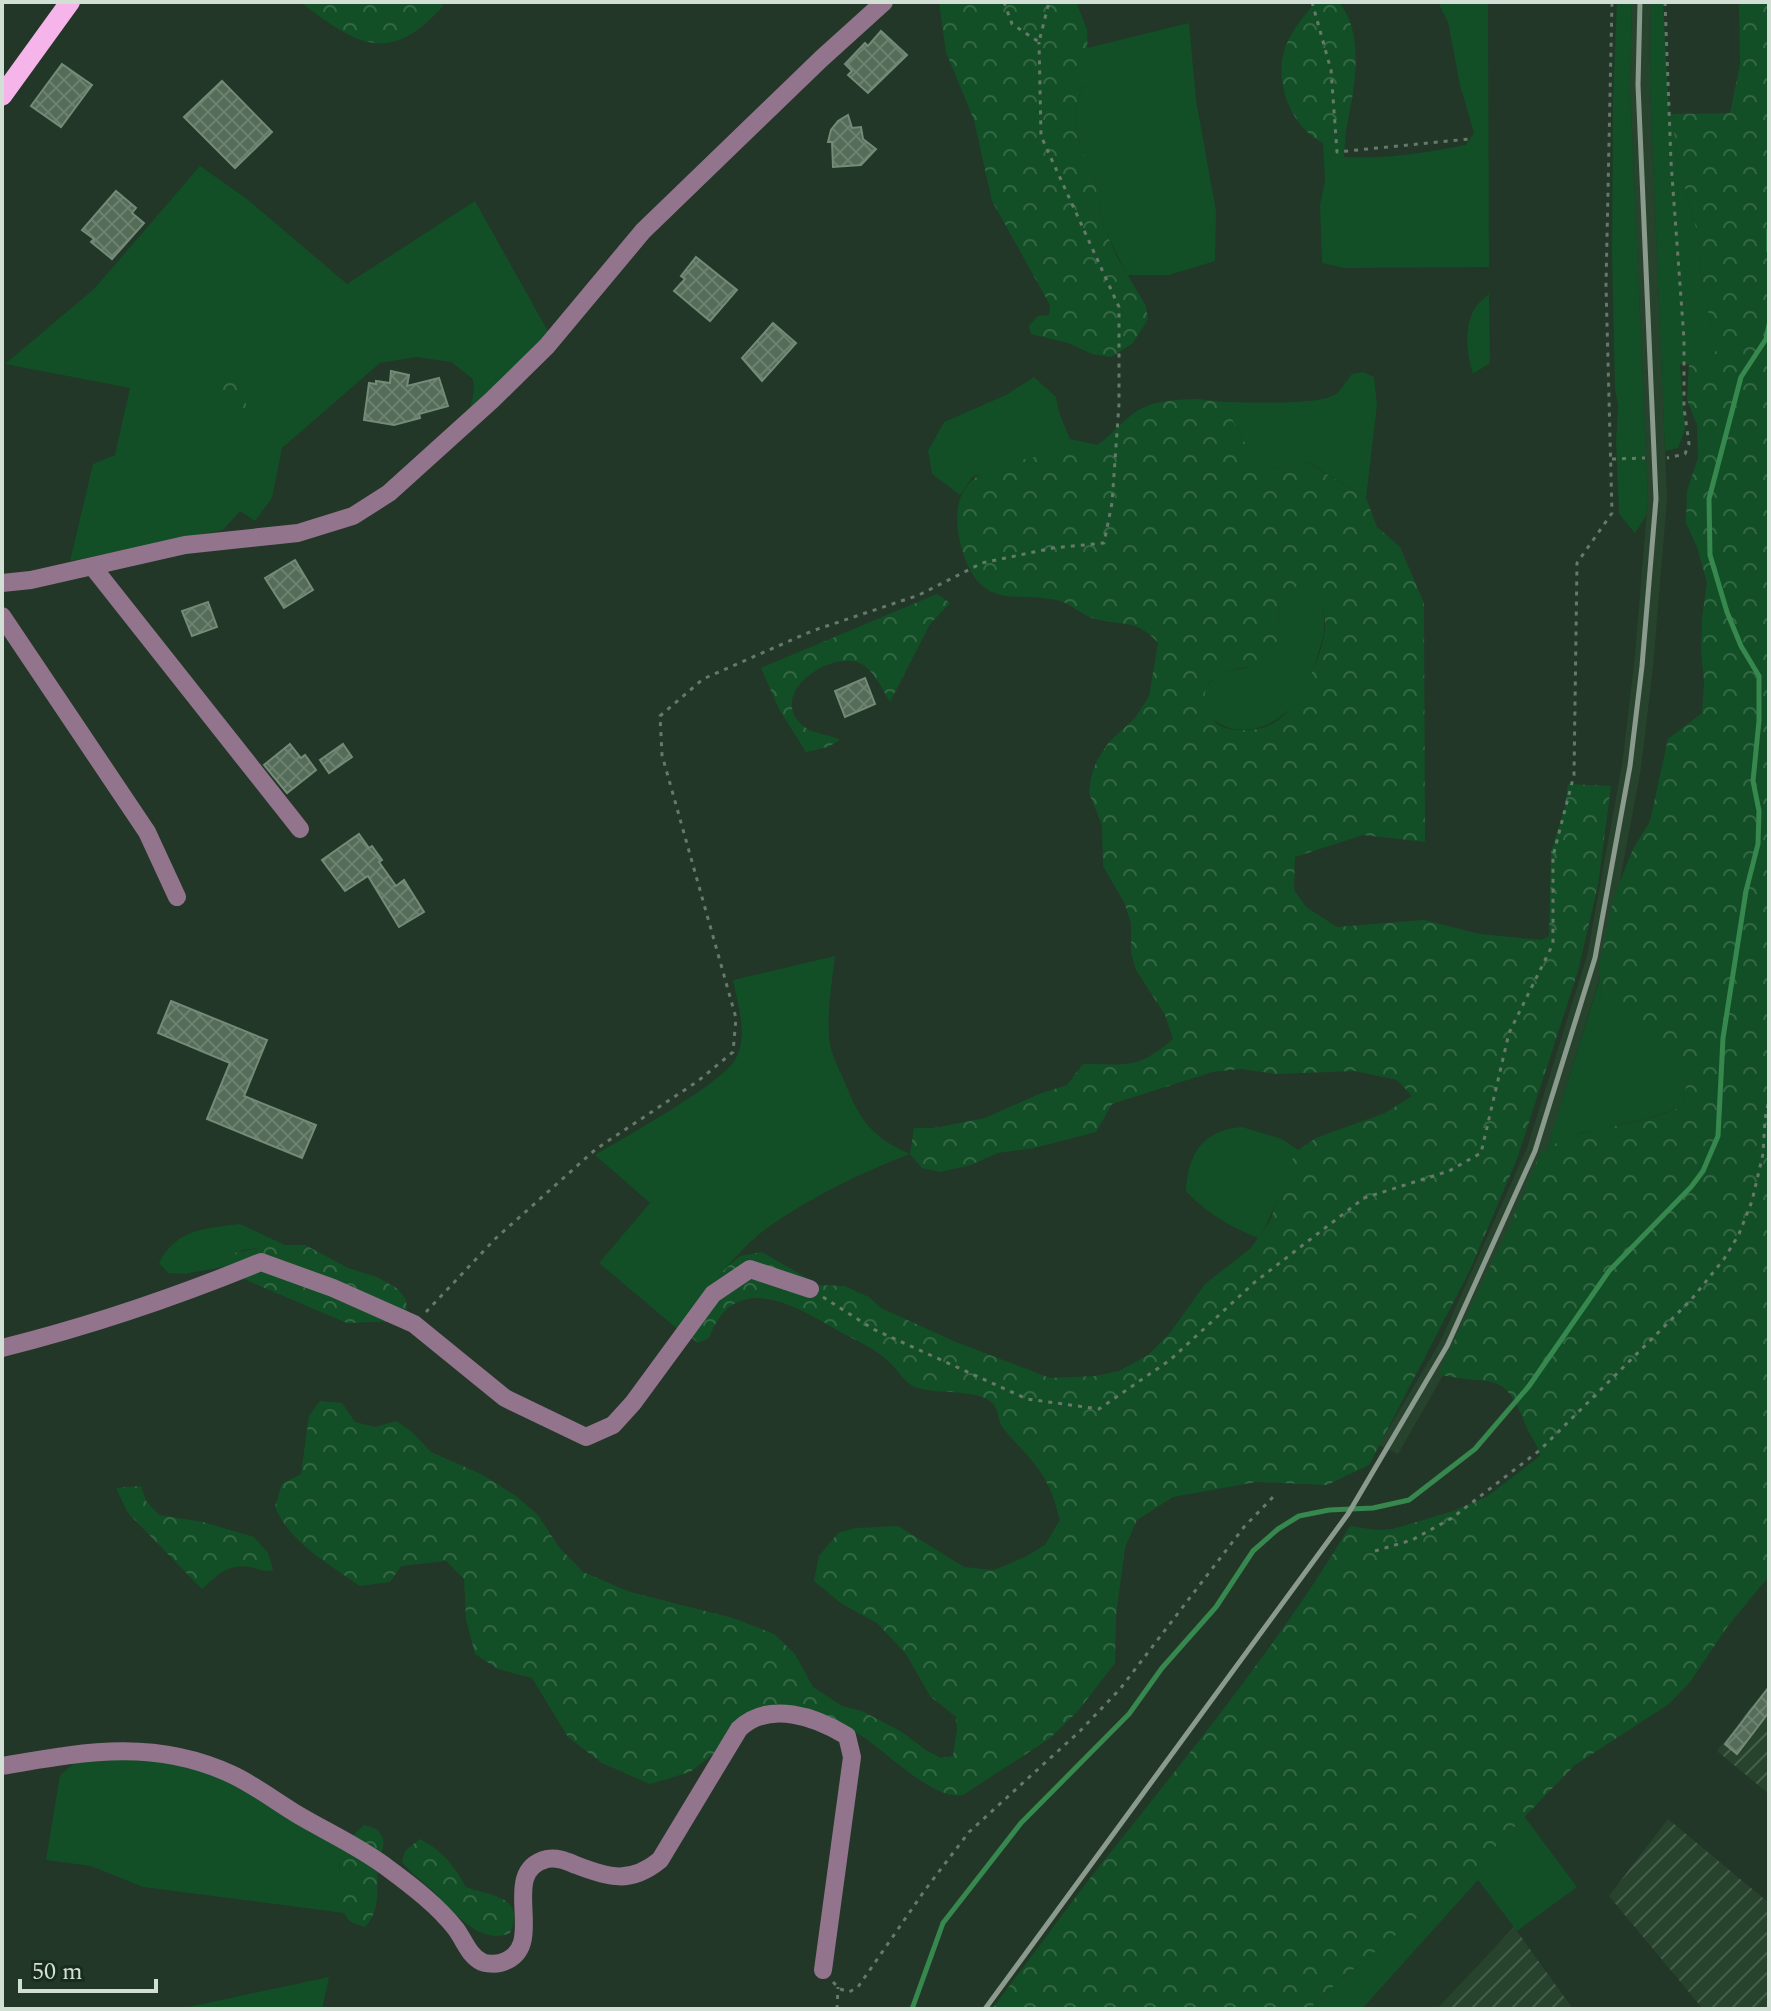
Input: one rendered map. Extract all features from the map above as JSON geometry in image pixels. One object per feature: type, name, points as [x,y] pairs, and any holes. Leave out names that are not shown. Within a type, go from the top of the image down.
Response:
[{"type":"main road","points":[[2,96],[70,2]]},
{"type":"street","points":[[2,583],[185,545],[298,533],[353,516],[389,493],[547,346],[643,231],[686,188],[884,2]]},
{"type":"street","points":[[92,566],[300,829]]},
{"type":"street","points":[[2,616],[147,832],[177,897]]},
{"type":"street","points":[[2,1348],[75,1330],[261,1262],[333,1288],[414,1324],[505,1398],[586,1437],[613,1425],[633,1403],[713,1294],[737,1277],[750,1269],[810,1289]]},
{"type":"street","points":[[2,1766],[95,1751],[143,1750],[180,1756],[233,1775],[388,1867],[440,1912],[469,1951],[482,1962],[498,1964],[514,1957],[523,1942],[524,1878],[534,1866],[546,1859],[562,1859],[608,1874],[627,1877],[643,1874],[660,1860],[739,1729],[750,1719],[765,1713],[793,1715],[828,1724],[847,1736],[852,1757],[823,1970]]},
{"type":"path","points":[[1004,2],[1012,24],[1039,42]]},
{"type":"path","points":[[414,1324],[495,1239],[596,1149],[698,1081],[733,1052],[736,1018],[662,755],[660,716],[703,679],[812,631],[919,595],[982,563],[1053,548],[1104,543],[1112,503],[1119,404],[1119,307],[1041,136],[1039,42],[1049,2]]},
{"type":"path","points":[[1312,2],[1331,70],[1337,152],[1469,139]]},
{"type":"path","points":[[810,1289],[873,1329],[1027,1399],[1099,1409],[1170,1360],[1255,1282],[1364,1198],[1449,1171],[1481,1153],[1509,1033],[1553,944],[1553,856],[1574,775],[1577,563],[1612,513],[1606,285],[1612,2]]},
{"type":"path","points":[[1665,2],[1671,162],[1684,339],[1684,408],[1689,444],[1685,454],[1667,458]]},
{"type":"path","points":[[1612,459],[1645,458]]},
{"type":"path","points":[[1375,1551],[1412,1540],[1452,1518],[1540,1450],[1691,1300],[1724,1259],[1739,1234],[1752,1201],[1763,1154],[1769,1099]]},
{"type":"path","points":[[823,1970],[838,1987],[849,1992],[858,1987],[969,1832],[1080,1731],[1120,1689],[1244,1527],[1274,1496]]},
{"type":"path","points":[[837,2009],[838,1987]]},
{"type":"shaded area","points":[[1632,2],[1651,2],[1650,85],[1667,499],[1641,768],[1605,960],[1545,1155],[1457,1351],[1398,1454],[1379,1445],[1440,1342],[1527,1148],[1587,956],[1622,765],[1648,499],[1630,85]]},
{"type":"shaded area","points":[[1769,1686],[1769,1794],[1717,1751]]},
{"type":"shaded area","points":[[1668,1819],[1769,1903],[1769,2009],[1703,2009],[1609,1896]]},
{"type":"shaded area","points":[[1514,1927],[1573,2009],[1437,2009]]},
{"type":"green space","points":[[300,2],[442,2],[443,6],[406,37],[389,43],[372,43],[338,29]]},
{"type":"green space","points":[[939,2],[1076,2],[1087,29],[1088,67],[1075,120],[1080,147],[1094,179],[1104,228],[1146,306],[1148,319],[1133,343],[1111,357],[1031,334],[1029,326],[1038,316],[1049,315],[1050,305],[992,201],[974,120],[946,52]]},
{"type":"green space","points":[[1339,2],[1353,31],[1356,64],[1346,130],[1323,143],[1301,125],[1293,112],[1286,99],[1282,69],[1290,36],[1313,5]]},
{"type":"green space","points":[[1438,2],[1488,2],[1489,267],[1344,268],[1322,263],[1320,205],[1325,181],[1323,143],[1346,130],[1344,157],[1390,156],[1466,145],[1474,133],[1460,85],[1448,22]]},
{"type":"green space","points":[[1617,2],[1632,2],[1630,85],[1648,499],[1646,516],[1635,533],[1619,514],[1616,442],[1618,405],[1612,255]]},
{"type":"green space","points":[[1651,2],[1663,2],[1669,112],[1672,114],[1677,159],[1698,235],[1700,271],[1716,351],[1689,364],[1680,364],[1685,430],[1678,448],[1665,451],[1650,85]]},
{"type":"green space","points":[[1739,2],[1769,2],[1769,1576],[1727,1627],[1690,1682],[1669,1704],[1575,1765],[1459,1884],[1340,1980],[1309,2009],[992,2009],[1261,1659],[1350,1526],[1393,1529],[1453,1511],[1488,1496],[1540,1456],[1519,1408],[1503,1387],[1438,1374],[1506,1234],[1540,1154],[1564,1139],[1682,1107],[1687,1082],[1667,1051],[1630,1027],[1601,998],[1599,966],[1614,896],[1633,849],[1650,821],[1668,739],[1702,713],[1702,618],[1707,583],[1697,547],[1686,523],[1687,491],[1698,458],[1697,425],[1687,400],[1689,364],[1716,351],[1700,271],[1698,235],[1677,159],[1672,114],[1730,113],[1740,64]]},
{"type":"green space","points":[[1189,23],[1196,100],[1216,211],[1215,261],[1169,275],[1127,275],[1104,228],[1094,179],[1080,147],[1075,120],[1088,67],[1087,48]]},
{"type":"green space","points":[[200,166],[247,199],[347,284],[475,201],[550,335],[469,414],[473,379],[451,362],[416,357],[380,363],[282,448],[272,498],[255,521],[240,511],[223,530],[70,561],[93,464],[115,455],[130,388],[5,364],[94,289]]},
{"type":"green space","points":[[1489,294],[1490,363],[1473,374],[1468,350],[1469,324],[1475,308]]},
{"type":"green space","points":[[1363,372],[1374,377],[1377,405],[1366,498],[1308,462],[1292,467],[1264,466],[1247,446],[1223,402],[1327,398],[1336,394],[1352,374]]},
{"type":"green space","points":[[229,375],[237,377],[248,410],[242,415],[224,401],[215,389],[219,378]]},
{"type":"green space","points":[[1034,377],[1056,397],[1070,439],[1098,445],[1089,450],[1023,459],[972,477],[960,495],[932,474],[928,451],[944,422],[1006,395]]},
{"type":"green space","points":[[1198,399],[1223,402],[1247,446],[1264,466],[1291,467],[1307,462],[1366,498],[1377,527],[1400,547],[1424,603],[1425,842],[1363,835],[1295,857],[1294,890],[1306,907],[1337,927],[1424,920],[1480,934],[1541,940],[1549,936],[1551,852],[1565,807],[1568,784],[1611,786],[1598,885],[1578,971],[1517,1159],[1469,1272],[1369,1465],[1327,1485],[1256,1482],[1173,1497],[1137,1520],[1125,1547],[1116,1615],[1115,1663],[1078,1711],[1049,1739],[963,1795],[951,1795],[923,1782],[847,1728],[815,1717],[772,1709],[690,1772],[650,1784],[602,1763],[568,1737],[532,1678],[498,1669],[475,1654],[466,1619],[464,1579],[446,1561],[401,1566],[390,1582],[360,1586],[312,1552],[291,1532],[275,1507],[282,1484],[301,1474],[309,1416],[320,1401],[342,1403],[355,1422],[375,1427],[396,1421],[411,1431],[431,1452],[483,1475],[516,1496],[538,1515],[558,1546],[583,1572],[630,1592],[733,1618],[774,1634],[795,1654],[813,1687],[842,1706],[862,1711],[902,1732],[941,1758],[953,1756],[956,1717],[930,1696],[906,1654],[877,1623],[842,1604],[814,1581],[819,1556],[838,1533],[856,1528],[898,1526],[964,1567],[994,1570],[1045,1545],[1060,1520],[1044,1477],[1003,1428],[996,1408],[988,1399],[913,1386],[887,1360],[868,1347],[800,1310],[765,1299],[748,1299],[733,1305],[720,1317],[709,1338],[698,1343],[691,1337],[695,1308],[724,1270],[740,1256],[762,1252],[819,1285],[844,1286],[869,1297],[881,1308],[956,1342],[1050,1378],[1095,1376],[1119,1371],[1148,1355],[1170,1333],[1205,1284],[1251,1248],[1271,1219],[1285,1171],[1298,1150],[1316,1138],[1385,1113],[1412,1096],[1397,1080],[1355,1071],[1277,1074],[1240,1069],[1212,1072],[1112,1104],[1096,1132],[1034,1148],[997,1153],[971,1165],[940,1172],[922,1168],[910,1154],[914,1128],[934,1128],[985,1118],[1067,1085],[1083,1064],[1141,1061],[1173,1039],[1165,1015],[1136,970],[1131,953],[1131,923],[1124,902],[1103,866],[1102,825],[1089,793],[1097,760],[1109,742],[1135,718],[1149,696],[1158,643],[1135,626],[1092,618],[1060,601],[1008,596],[987,589],[977,581],[966,561],[959,539],[957,515],[963,492],[986,471],[1018,460],[1089,449],[1144,407]],"holes":[[[1303,581],[1323,609],[1325,629],[1314,668],[1300,694],[1283,716],[1270,725],[1247,730],[1220,726],[1212,718],[1205,701],[1211,681],[1227,671],[1257,665],[1276,657],[1285,643],[1278,615],[1283,601]]]},
{"type":"green space","points":[[1303,581],[1319,601],[1324,625],[1312,674],[1304,690],[1276,720],[1256,728],[1238,730],[1222,725],[1211,717],[1205,705],[1206,691],[1219,674],[1254,665],[1285,643],[1279,623],[1280,608]]},
{"type":"green space","points":[[937,594],[950,603],[930,624],[890,702],[869,670],[853,661],[824,666],[799,685],[793,698],[793,711],[801,724],[840,740],[828,747],[806,752],[779,709],[761,668]]},
{"type":"green space","points":[[835,956],[829,1027],[834,1058],[854,1104],[867,1124],[884,1140],[910,1154],[836,1186],[767,1228],[743,1249],[720,1276],[681,1332],[599,1263],[650,1203],[595,1155],[693,1095],[728,1069],[736,1058],[741,1040],[741,1020],[733,980]]},
{"type":"green space","points":[[1600,978],[1601,998],[1630,1027],[1667,1051],[1687,1082],[1682,1107],[1646,1119],[1580,1133],[1547,1148]]},
{"type":"green space","points":[[1242,1127],[1282,1139],[1298,1150],[1258,1238],[1219,1219],[1186,1191],[1190,1165],[1200,1146],[1217,1133]]},
{"type":"green space","points":[[240,1224],[285,1245],[242,1250],[229,1266],[184,1274],[168,1273],[159,1263],[174,1243],[193,1232]]},
{"type":"green space","points":[[273,1245],[305,1245],[348,1268],[377,1277],[398,1289],[406,1300],[407,1314],[399,1321],[347,1323],[239,1277],[229,1266],[234,1253]]},
{"type":"green space","points":[[141,1486],[146,1501],[159,1515],[203,1522],[254,1537],[268,1553],[273,1570],[238,1566],[220,1574],[202,1589],[128,1513],[116,1488]]},
{"type":"green space","points":[[140,1756],[200,1766],[345,1847],[339,1866],[344,1913],[143,1887],[91,1866],[46,1860],[60,1775],[82,1757]]},
{"type":"green space","points":[[1524,1816],[1577,1887],[1517,1931],[1478,1880],[1362,2009],[1309,2009],[1340,1980],[1459,1884]]},
{"type":"green space","points":[[364,1825],[378,1831],[383,1842],[376,1903],[365,1927],[352,1922],[344,1913],[339,1885],[343,1849]]},
{"type":"green space","points":[[420,1839],[447,1860],[466,1887],[495,1896],[510,1905],[514,1921],[510,1933],[489,1935],[468,1925],[410,1871],[402,1862],[405,1851]]},
{"type":"green space","points":[[329,1977],[322,2009],[179,2009]]},
{"type":"building","points":[[881,31],[907,55],[868,93],[848,75],[852,71],[845,64]]},
{"type":"building","points":[[62,64],[92,85],[61,127],[31,106]]},
{"type":"building","points":[[222,81],[272,132],[235,168],[184,117]]},
{"type":"building","points":[[848,115],[852,128],[861,127],[863,139],[876,149],[861,165],[833,167],[832,142],[828,142],[831,130]]},
{"type":"building","points":[[116,191],[136,208],[132,213],[144,223],[112,259],[82,230]]},
{"type":"building","points":[[696,257],[737,290],[710,321],[674,291],[685,279],[681,276]]},
{"type":"building","points":[[773,323],[796,343],[762,381],[742,358]]},
{"type":"building","points":[[391,371],[409,375],[407,386],[439,378],[448,406],[394,425],[364,420],[369,383],[390,383]]},
{"type":"building","points":[[295,560],[313,590],[284,608],[265,578]]},
{"type":"building","points":[[208,602],[217,627],[192,636],[182,611]]},
{"type":"building","points":[[865,678],[875,704],[845,717],[835,691]]},
{"type":"building","points":[[290,744],[301,758],[305,755],[316,770],[287,793],[264,765]]},
{"type":"building","points":[[343,744],[352,757],[329,773],[320,760]]},
{"type":"building","points":[[359,834],[382,860],[379,862],[396,886],[404,880],[424,912],[399,927],[368,876],[345,891],[322,860]]},
{"type":"building","points":[[171,1001],[267,1040],[244,1096],[316,1125],[302,1158],[207,1119],[230,1063],[158,1033]]},
{"type":"building","points":[[1769,1687],[1769,1712],[1737,1754],[1725,1744]]},
{"type":"waterway","points":[[1769,230],[1769,251]]},
{"type":"waterway","points":[[912,2009],[943,1923],[1021,1823],[1129,1714],[1162,1668],[1216,1607],[1253,1551],[1299,1516],[1329,1510],[1373,1508],[1409,1500],[1475,1449],[1529,1386],[1609,1271],[1703,1171],[1718,1136],[1723,1038],[1746,891],[1758,844],[1759,811],[1753,781],[1759,721],[1759,676],[1741,646],[1727,612],[1710,555],[1709,499],[1741,377],[1766,339],[1769,325]]},
{"type":"railway","points":[[985,2009],[1348,1514],[1447,1346],[1535,1151],[1595,958],[1630,766],[1642,666],[1656,499],[1638,85],[1640,2]]}]
